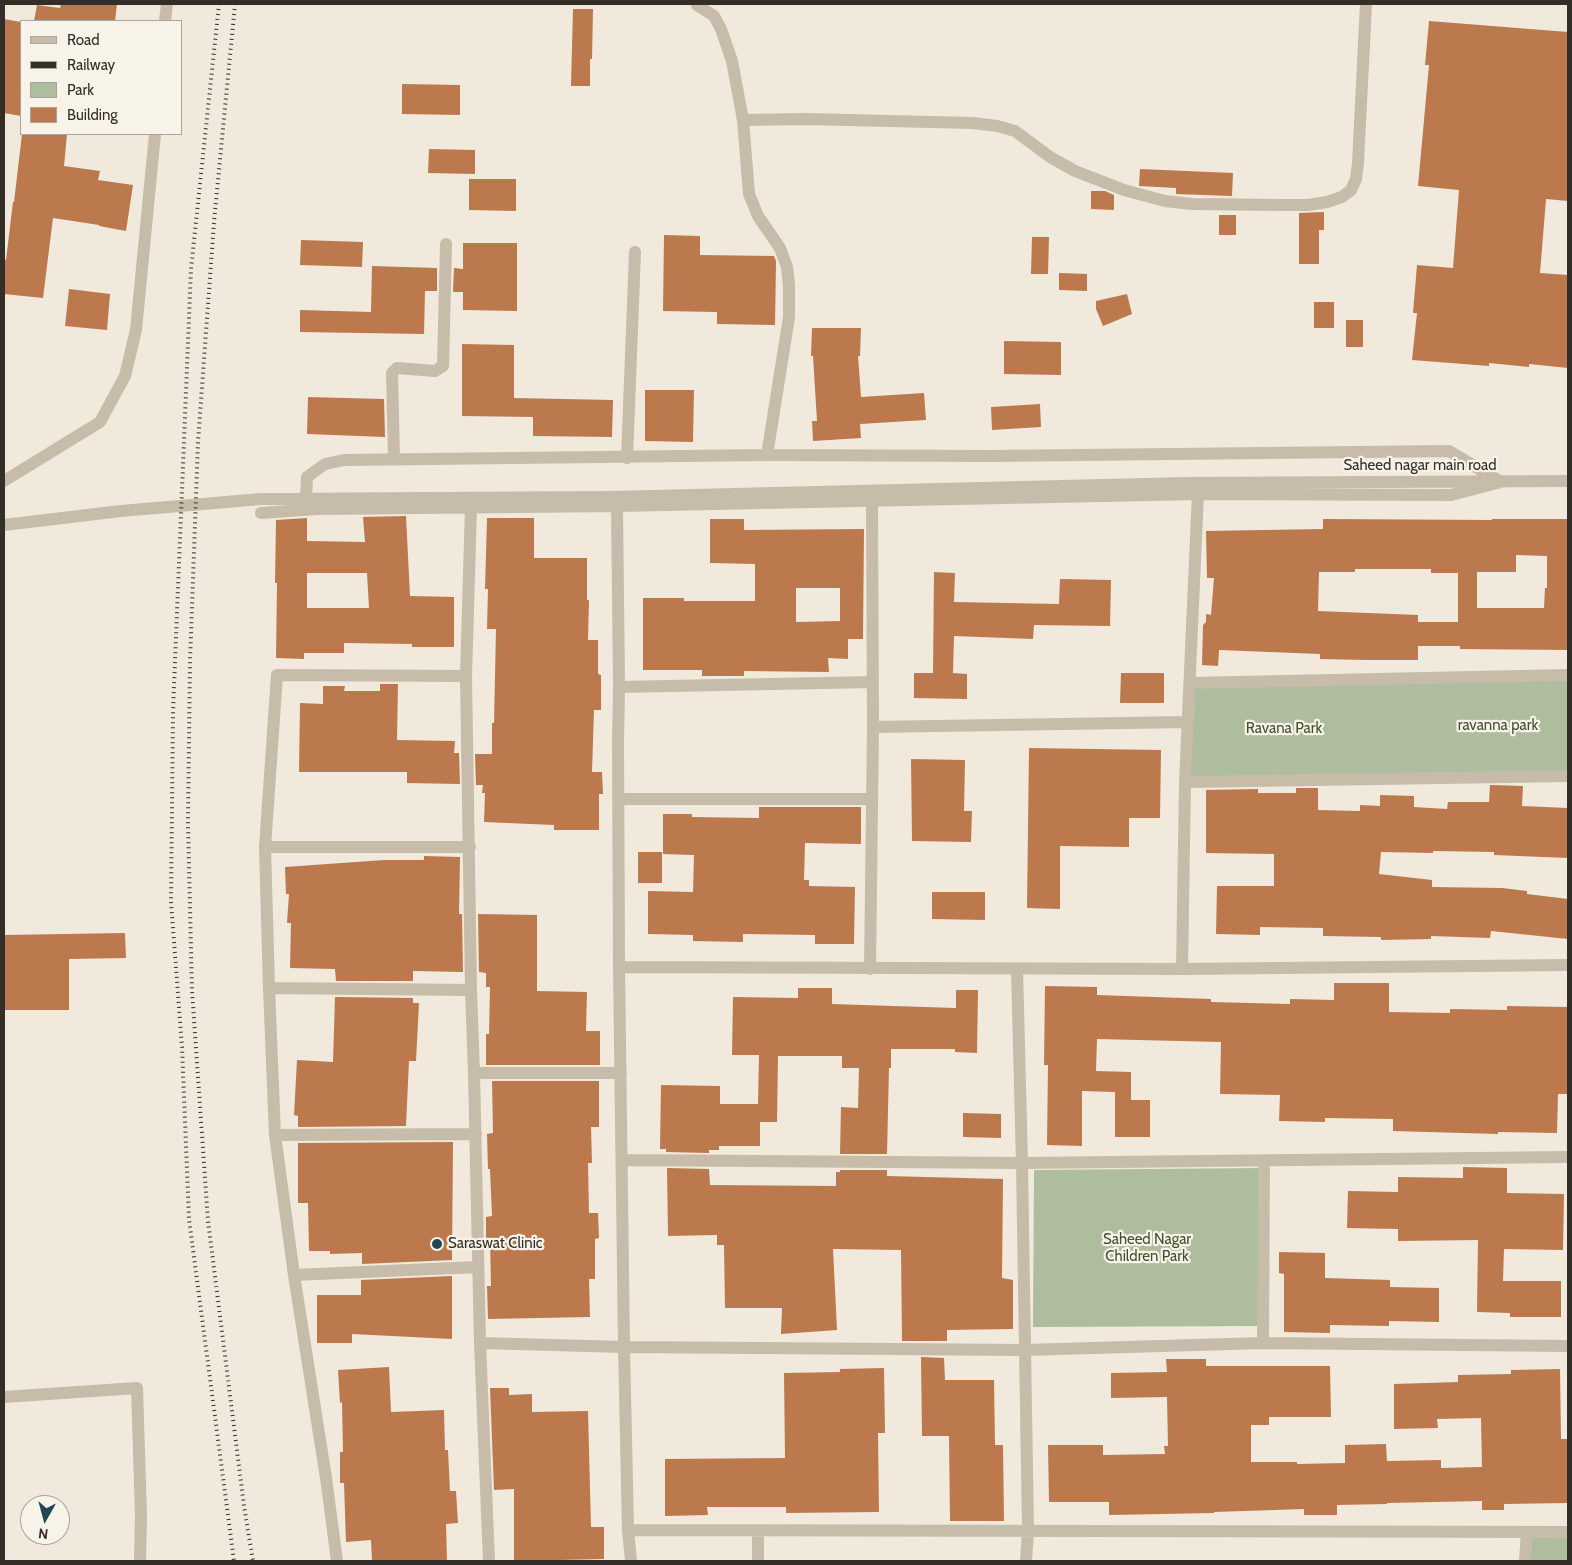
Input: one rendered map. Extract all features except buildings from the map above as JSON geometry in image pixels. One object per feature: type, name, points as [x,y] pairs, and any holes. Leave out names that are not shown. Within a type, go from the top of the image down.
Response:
[{"type":"street","points":[[165,20],[167,4]]},
{"type":"street","points":[[696,4],[714,16],[721,29],[732,61],[743,120],[749,194],[758,216],[780,248],[787,267],[789,317],[766,455]]},
{"type":"street","points":[[743,120],[806,119],[973,123],[997,126],[1015,131],[1050,157],[1075,170],[1124,190],[1165,201],[1202,205],[1308,205],[1327,202],[1342,197],[1351,190],[1356,180],[1366,4]]},
{"type":"street","points":[[4,481],[100,422],[126,376],[136,330],[155,135]]},
{"type":"street","points":[[394,459],[392,373],[397,368],[435,371],[442,366],[446,244]]},
{"type":"street","points":[[627,458],[635,252]]},
{"type":"street","points":[[317,509],[306,501],[307,477],[325,464],[344,460],[766,455],[989,456],[1449,451],[1501,482]]},
{"type":"street","name":"Saheed nagar main road","points":[[4,525],[121,511],[261,499],[611,496],[1186,482],[1568,481]]},
{"type":"street","points":[[261,513],[317,509],[872,502],[1198,494],[1451,495],[1501,482]]},
{"type":"street","points":[[1182,969],[1185,782],[1198,494]]},
{"type":"street","points":[[870,969],[873,727],[872,502]]},
{"type":"street","points":[[616,506],[624,1347],[628,1530],[631,1561]]},
{"type":"street","points":[[471,507],[466,676],[471,990],[480,1343],[489,1561]]},
{"type":"street","points":[[337,1561],[275,1135],[265,847],[277,675],[466,676]]},
{"type":"street","points":[[1190,682],[1568,675]]},
{"type":"street","points":[[619,687],[872,682]]},
{"type":"street","points":[[873,727],[1188,722]]},
{"type":"street","points":[[1185,782],[1568,776]]},
{"type":"street","points":[[618,799],[872,799]]},
{"type":"street","points":[[265,847],[470,847]]},
{"type":"street","points":[[619,967],[1182,969],[1568,965]]},
{"type":"street","points":[[1017,969],[1028,1531],[1026,1561]]},
{"type":"street","points":[[269,988],[471,990]]},
{"type":"street","points":[[474,1073],[621,1073]]},
{"type":"street","points":[[275,1135],[476,1134]]},
{"type":"street","points":[[622,1160],[1022,1163],[1568,1157]]},
{"type":"street","points":[[1263,1343],[1264,1160]]},
{"type":"street","points":[[294,1275],[478,1267]]},
{"type":"street","points":[[480,1343],[624,1347],[1025,1350],[1263,1343],[1568,1346]]},
{"type":"street","points":[[4,1397],[137,1388],[141,1516],[140,1561]]},
{"type":"street","points":[[628,1530],[1568,1532]]},
{"type":"street","points":[[758,1531],[758,1561]]},
{"type":"street","points":[[1525,1561],[1527,1532]]},
{"type":"green space","name":"Ravana Park","points":[[1568,674],[1568,776],[1185,782],[1190,681]]},
{"type":"green space","name":"Saheed Nagar Children Park","points":[[1262,1168],[1260,1326],[1033,1327],[1034,1170]]},
{"type":"green space","points":[[1527,1532],[1568,1532],[1568,1561],[1525,1561]]},
{"type":"railway","points":[[219,4],[191,269],[173,711],[171,902],[182,1047],[189,1219],[234,1561]]},
{"type":"railway","points":[[235,4],[214,222],[198,442],[190,662],[188,823],[192,991],[208,1221],[244,1506],[253,1561]]},
{"type":"place","name":"Saraswat Clinic","points":[[437,1244]]},
{"type":"park label","name":"ravanna park","points":[[1498,726]]}]
